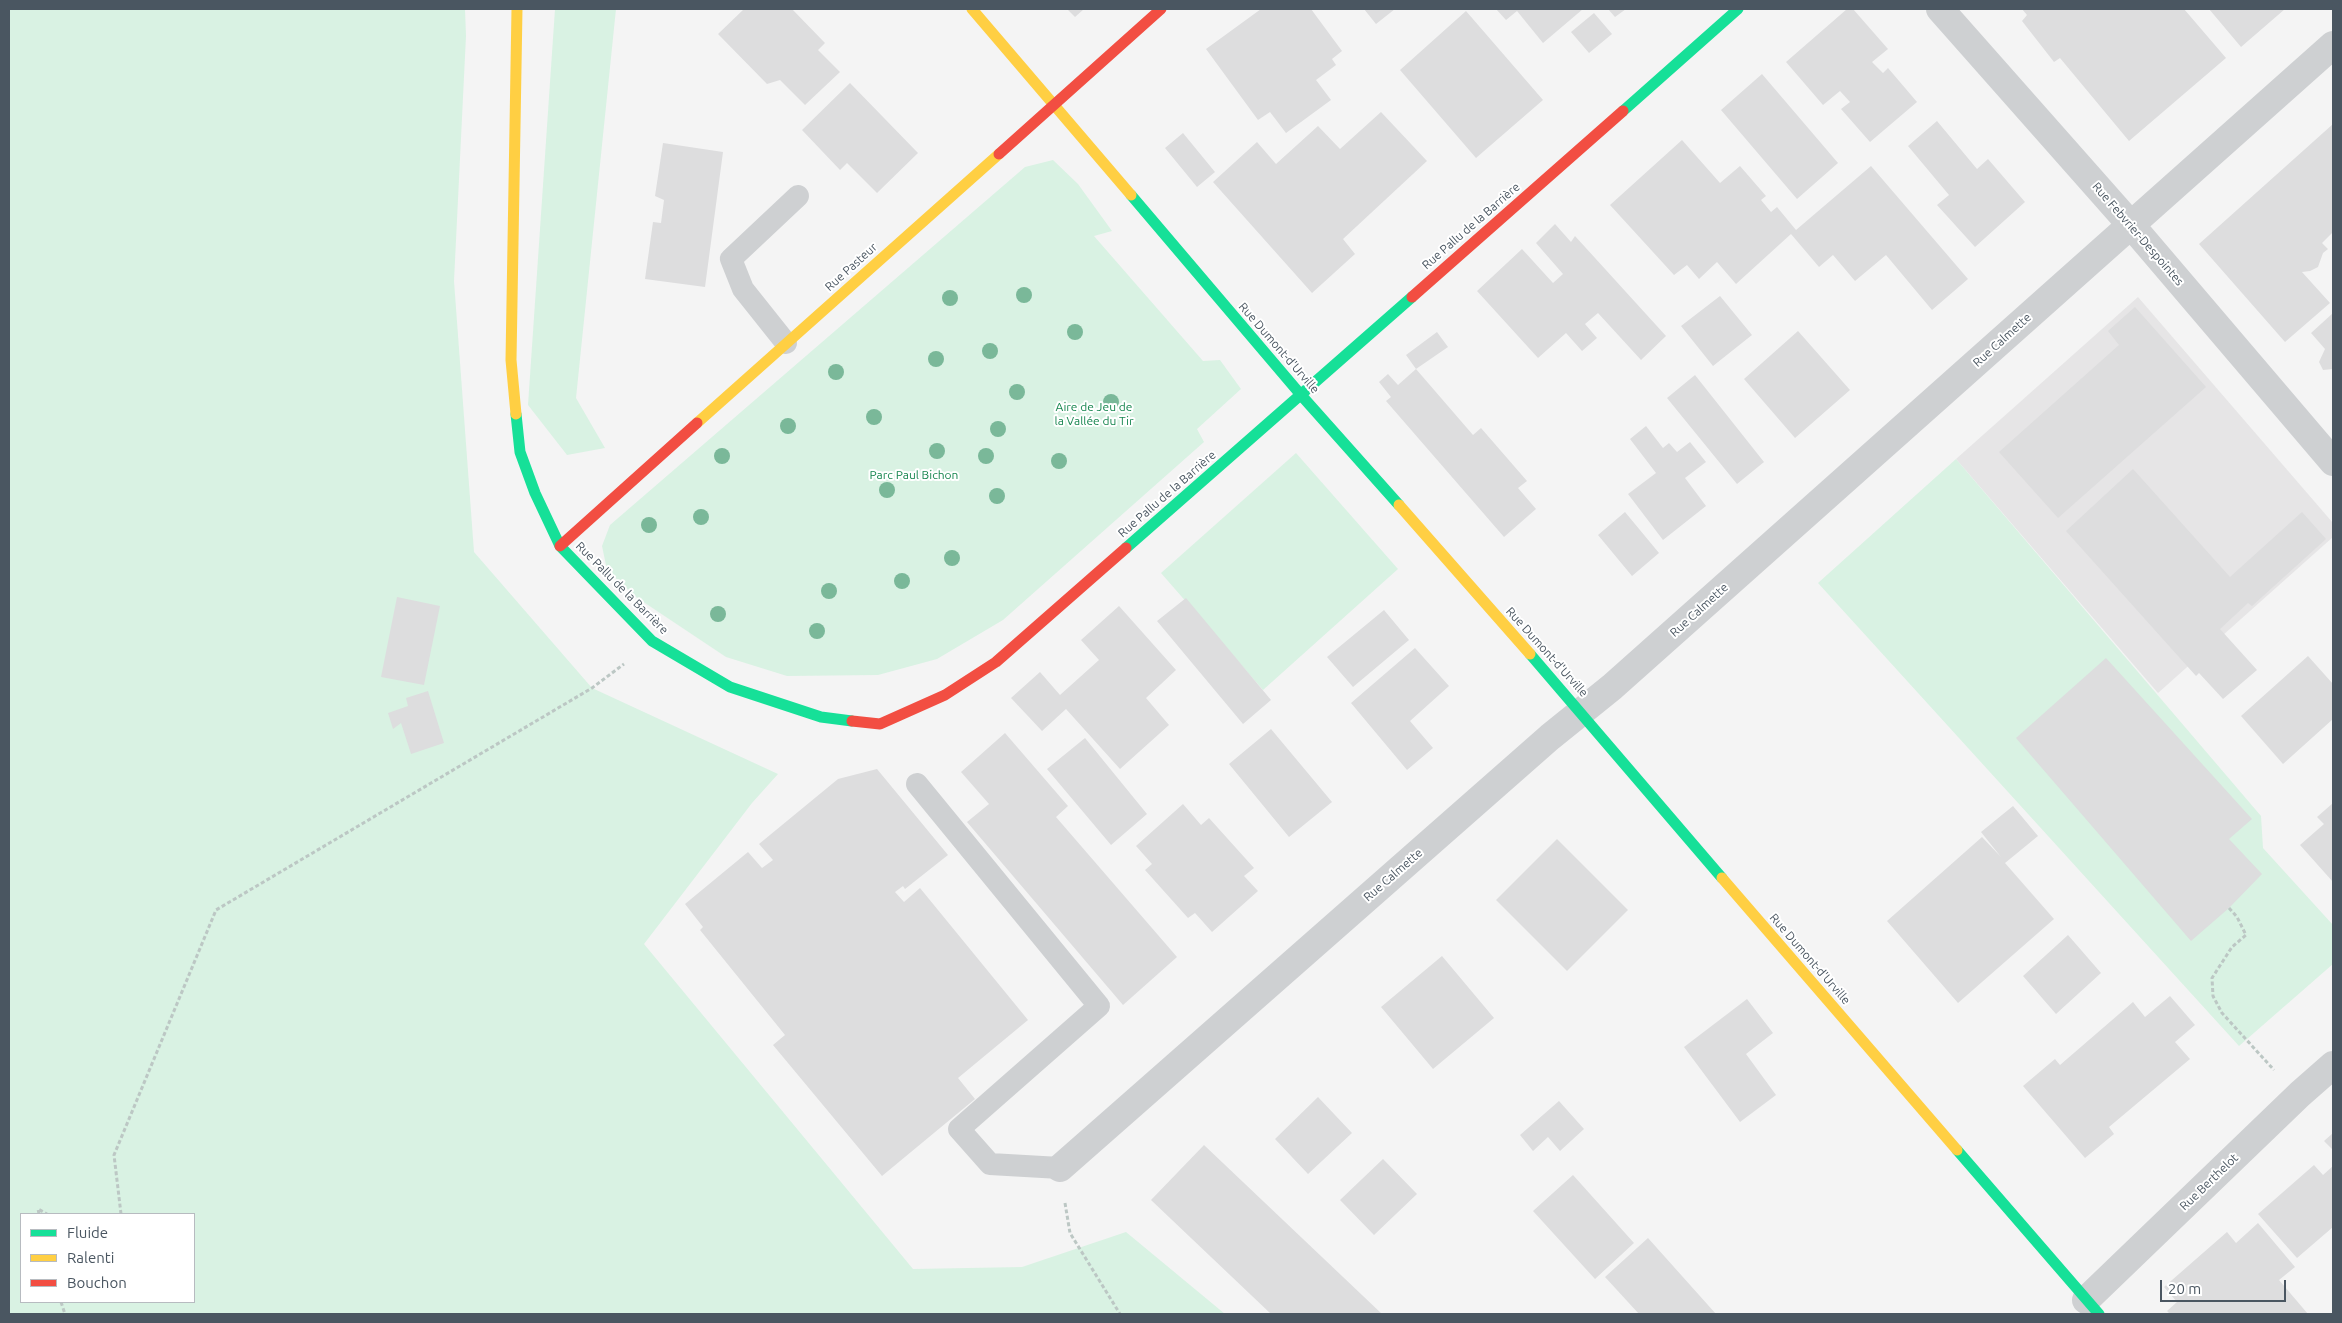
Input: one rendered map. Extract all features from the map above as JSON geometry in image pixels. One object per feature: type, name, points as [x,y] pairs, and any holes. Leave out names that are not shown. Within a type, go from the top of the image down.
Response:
[{"type":"street","name":"Rue Pallu de la Barrière","points":[[517,9],[511,360],[520,452],[535,493],[560,546],[652,641],[730,687],[821,717],[880,724],[945,695],[996,662],[1738,9]]},
{"type":"street","name":"Rue Dumont-d'Urville","points":[[972,9],[1301,395],[1582,712],[1636,779],[2093,1307]]},
{"type":"street","name":"Rue Pasteur","points":[[560,546],[1161,9]]},
{"type":"street","name":"Rue Febvrier-Despointes","points":[[1940,9],[2131,225],[2333,462]]},
{"type":"street","name":"Rue Calmette","points":[[1060,1168],[1550,737],[1582,712],[2333,45]]},
{"type":"street","name":"Rue Berthelot","points":[[2093,1307],[2300,1094],[2333,1065]]},
{"type":"lane","points":[[786,344],[743,288],[731,258],[798,196]]},
{"type":"lane","points":[[917,784],[1099,1006],[959,1129],[990,1164],[1060,1168]]},
{"type":"path","points":[[121,1213],[114,1155],[216,910],[592,688],[652,641]]},
{"type":"path","points":[[2229,908],[2237,917],[2246,936],[2232,947],[2212,978],[2213,996],[2222,1013],[2270,1067],[2300,1094]]},
{"type":"path","points":[[1060,1168],[1070,1233],[1120,1314]]},
{"type":"shaded area","points":[[2138,297],[2333,523],[2333,537],[2158,693],[1956,459]]},
{"type":"green space","points":[[9,9],[465,9],[466,36],[454,281],[474,552],[592,688],[778,774],[752,803],[644,944],[913,1269],[1022,1267],[1126,1232],[1225,1314],[9,1314]]},
{"type":"green space","points":[[555,9],[616,9],[576,398],[605,448],[567,455],[528,405]]},
{"type":"green space","name":"Parc Paul Bichon","points":[[1053,160],[1078,184],[1112,231],[1094,236],[1203,361],[1220,360],[1241,389],[1197,429],[1204,442],[1003,620],[937,659],[878,675],[787,676],[726,657],[636,597],[607,570],[602,546],[610,525],[1025,167]]},
{"type":"green space","points":[[1296,453],[1398,569],[1263,690],[1161,573]]},
{"type":"green space","points":[[1956,459],[2261,816],[2263,848],[2333,925],[2333,964],[2239,1046],[1818,583]]},
{"type":"building","points":[[744,9],[792,9],[825,43],[818,50],[840,72],[805,105],[780,80],[767,84],[718,34]]},
{"type":"building","points":[[1067,9],[1084,9],[1075,17]]},
{"type":"building","points":[[1261,9],[1311,9],[1342,51],[1332,59],[1336,65],[1316,80],[1331,100],[1286,133],[1270,112],[1258,120],[1206,49]]},
{"type":"building","points":[[1364,9],[1395,9],[1376,24]]},
{"type":"building","points":[[1496,9],[1583,9],[1543,43],[1517,11],[1506,20]]},
{"type":"building","points":[[1608,9],[1626,9],[1615,17]]},
{"type":"building","points":[[1847,9],[1853,9],[1888,49],[1872,62],[1883,73],[1888,68],[1917,102],[1870,142],[1841,109],[1850,102],[1840,91],[1823,105],[1786,62]]},
{"type":"building","points":[[2022,9],[2184,9],[2226,58],[2129,141],[2060,58],[2054,62],[2022,21],[2027,15]]},
{"type":"building","points":[[2209,9],[2285,9],[2241,47]]},
{"type":"building","points":[[1466,11],[1543,100],[1476,158],[1400,70]]},
{"type":"building","points":[[1594,13],[1612,34],[1589,53],[1571,32]]},
{"type":"building","points":[[1762,74],[1838,163],[1797,199],[1721,110]]},
{"type":"building","points":[[850,83],[918,153],[877,193],[847,163],[840,170],[802,130]]},
{"type":"building","points":[[1381,112],[1427,161],[1343,239],[1355,254],[1312,293],[1213,182],[1257,142],[1276,164],[1318,126],[1340,149]]},
{"type":"building","points":[[1937,121],[1977,169],[1988,159],[2025,202],[1975,247],[1937,205],[1949,195],[1908,146]]},
{"type":"building","points":[[2333,124],[2333,232],[2322,243],[2328,249],[2323,253],[2318,267],[2302,272],[2330,303],[2285,342],[2199,244]]},
{"type":"building","points":[[1183,133],[1215,172],[1197,187],[1165,148]]},
{"type":"building","points":[[1682,140],[1720,183],[1740,166],[1766,196],[1761,200],[1771,212],[1777,207],[1796,230],[1871,166],[1968,279],[1932,310],[1886,255],[1855,281],[1833,255],[1819,267],[1791,234],[1736,284],[1717,262],[1699,279],[1687,265],[1674,275],[1610,205]]},
{"type":"building","points":[[663,143],[723,152],[705,287],[645,279],[653,222],[661,223],[664,200],[655,196]]},
{"type":"building","points":[[1555,224],[1571,242],[1575,236],[1666,336],[1641,360],[1598,313],[1585,324],[1597,338],[1582,351],[1566,333],[1538,358],[1477,291],[1522,249],[1553,283],[1563,274],[1536,243]]},
{"type":"building","points":[[1720,296],[1752,335],[1713,366],[1681,326]]},
{"type":"building","points":[[2135,307],[2206,387],[2058,518],[1999,452],[2119,345],[2108,331]]},
{"type":"building","points":[[2333,313],[2333,369],[2323,370],[2319,362],[2325,349],[2311,333]]},
{"type":"building","points":[[1798,331],[1850,390],[1795,438],[1744,379]]},
{"type":"building","points":[[1437,332],[1448,347],[1416,369],[1406,355]]},
{"type":"building","points":[[1416,369],[1473,435],[1481,428],[1527,481],[1518,488],[1536,509],[1504,537],[1386,401],[1391,397],[1379,382],[1388,374],[1398,385]]},
{"type":"building","points":[[1695,375],[1764,462],[1737,484],[1667,398]]},
{"type":"building","points":[[1646,426],[1663,448],[1669,443],[1677,452],[1690,442],[1706,462],[1685,478],[1706,506],[1663,540],[1628,494],[1656,473],[1630,439]]},
{"type":"building","points":[[2133,469],[2230,577],[2302,512],[2326,539],[2252,606],[2248,603],[2220,629],[2257,670],[2223,699],[2199,673],[2196,676],[2066,531]]},
{"type":"building","points":[[1625,512],[1659,553],[1632,576],[1598,535]]},
{"type":"building","points":[[397,597],[440,606],[424,685],[381,677]]},
{"type":"building","points":[[1186,598],[1271,700],[1243,724],[1157,621]]},
{"type":"building","points":[[1119,606],[1176,670],[1146,698],[1169,725],[1120,769],[1066,709],[1042,731],[1011,698],[1040,672],[1060,695],[1099,660],[1081,640]]},
{"type":"building","points":[[1384,610],[1409,640],[1353,687],[1327,657]]},
{"type":"building","points":[[1415,648],[1449,686],[1410,721],[1433,748],[1407,770],[1351,703]]},
{"type":"building","points":[[2308,656],[2333,684],[2333,719],[2283,764],[2241,716]]},
{"type":"building","points":[[2106,658],[2252,819],[2229,839],[2262,874],[2229,908],[2191,941],[2016,738]]},
{"type":"building","points":[[428,691],[444,743],[411,754],[401,723],[393,729],[388,713],[408,706],[406,698]]},
{"type":"building","points":[[1271,729],[1332,802],[1289,837],[1229,764]]},
{"type":"building","points":[[1005,733],[1068,806],[1056,817],[1177,957],[1123,1005],[967,822],[989,804],[961,772]]},
{"type":"building","points":[[1085,738],[1147,814],[1111,845],[1047,769]]},
{"type":"building","points":[[877,769],[948,855],[905,889],[903,886],[895,892],[904,902],[920,888],[1028,1020],[958,1078],[975,1099],[882,1176],[773,1045],[785,1035],[700,930],[703,927],[685,904],[748,852],[762,868],[773,860],[759,844],[838,779]]},
{"type":"building","points":[[2333,803],[2333,882],[2300,845],[2324,824],[2317,817]]},
{"type":"building","points":[[1183,804],[1201,825],[1209,818],[1254,868],[1244,876],[1258,891],[1212,932],[1195,913],[1188,918],[1145,870],[1152,864],[1136,846]]},
{"type":"building","points":[[2013,806],[2038,836],[2005,863],[2054,919],[1958,1003],[1887,921],[1982,837],[2001,857],[1981,832]]},
{"type":"building","points":[[1557,839],[1628,910],[1567,971],[1496,900]]},
{"type":"building","points":[[2068,935],[2101,973],[2056,1014],[2023,976]]},
{"type":"building","points":[[1442,956],[1494,1018],[1433,1069],[1381,1007]]},
{"type":"building","points":[[2170,996],[2195,1025],[2175,1042],[2190,1059],[2109,1127],[2114,1134],[2085,1158],[2023,1086],[2055,1059],[2060,1065],[2133,1002],[2145,1017]]},
{"type":"building","points":[[1747,999],[1773,1033],[1746,1054],[1776,1095],[1740,1122],[1684,1047]]},
{"type":"building","points":[[1318,1097],[1352,1133],[1308,1174],[1275,1139]]},
{"type":"building","points":[[1559,1101],[1584,1129],[1560,1151],[1548,1137],[1533,1151],[1520,1135]]},
{"type":"building","points":[[2333,1133],[2333,1150],[2324,1141]]},
{"type":"building","points":[[1204,1145],[1382,1314],[1271,1314],[1151,1200]]},
{"type":"building","points":[[1383,1159],[1417,1194],[1374,1235],[1340,1200]]},
{"type":"building","points":[[2314,1165],[2323,1175],[2333,1166],[2333,1227],[2297,1258],[2258,1214]]},
{"type":"building","points":[[1573,1175],[1634,1243],[1595,1279],[1533,1211]]},
{"type":"building","points":[[2258,1223],[2295,1267],[2279,1280],[2308,1314],[2170,1314],[2167,1311],[2177,1302],[2164,1287],[2227,1232],[2236,1243]]},
{"type":"building","points":[[1648,1238],[1716,1314],[1639,1314],[1605,1277]]},
{"type":"traffic: fast","points":[[1623,111],[1738,9]]},
{"type":"traffic: fast","points":[[1131,195],[1301,395],[1399,505]]},
{"type":"traffic: fast","points":[[1126,548],[1412,297]]},
{"type":"traffic: fast","points":[[516,414],[520,452],[535,493],[560,546],[652,641],[730,687],[821,717],[852,721]]},
{"type":"traffic: fast","points":[[1530,654],[1722,878]]},
{"type":"traffic: fast","points":[[1957,1150],[2099,1314]]},
{"type":"traffic: slow","points":[[516,414],[511,360],[517,9]]},
{"type":"traffic: slow","points":[[972,9],[1131,195]]},
{"type":"traffic: slow","points":[[697,423],[999,154]]},
{"type":"traffic: slow","points":[[1399,505],[1530,654]]},
{"type":"traffic: slow","points":[[1722,878],[1957,1150]]},
{"type":"traffic: jam","points":[[999,154],[1161,9]]},
{"type":"traffic: jam","points":[[1412,297],[1623,111]]},
{"type":"traffic: jam","points":[[560,546],[697,423]]},
{"type":"traffic: jam","points":[[852,721],[880,724],[945,695],[996,662],[1126,548]]},
{"type":"park label","name":"Aire de Jeu de la Vallée du Tir","points":[[1094,414]]}]
